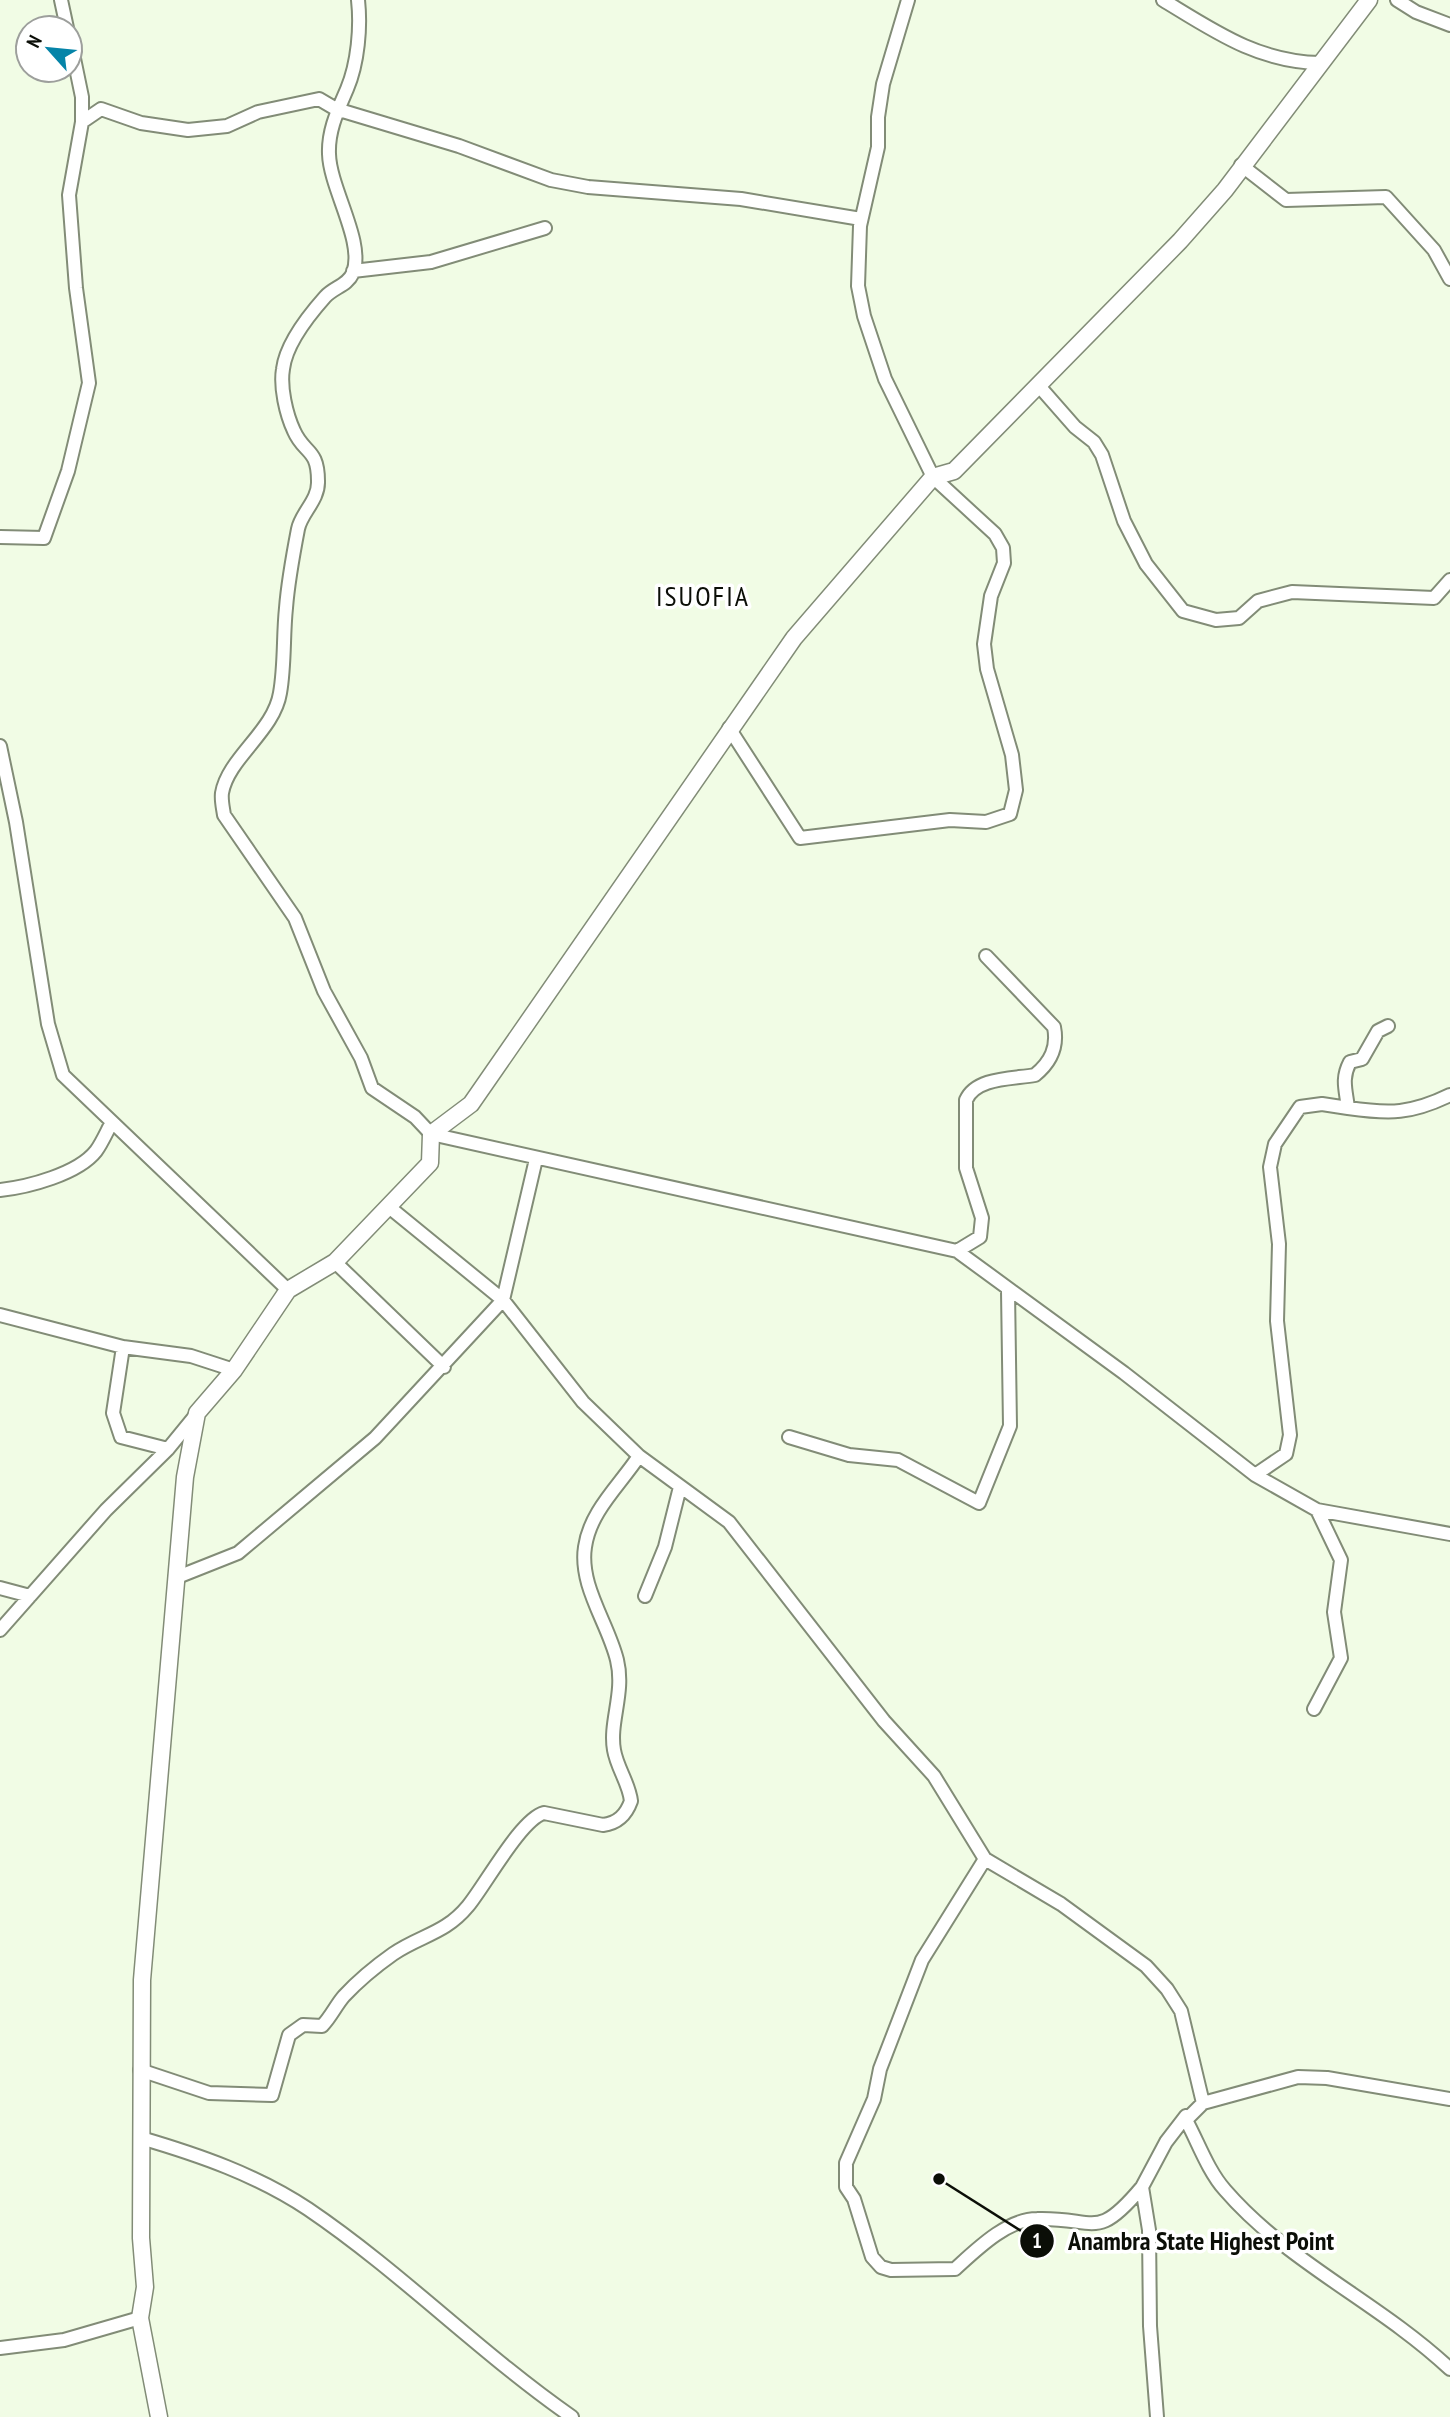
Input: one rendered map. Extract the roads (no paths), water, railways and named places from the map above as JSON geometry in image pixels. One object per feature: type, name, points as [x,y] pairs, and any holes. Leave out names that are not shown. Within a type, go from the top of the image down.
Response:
[{"type":"main road","points":[[159,2417],[141,2318],[145,2287],[141,2238],[140,2070],[144,1954],[175,1578],[185,1477],[197,1413],[234,1370],[288,1290],[335,1262],[430,1163],[431,1134],[471,1104],[729,728],[827,597],[933,477],[954,471],[1181,240],[1225,190],[1241,165],[1285,113],[1369,0]]},
{"type":"street","points":[[358,0],[361,23],[348,87],[336,110],[329,152],[331,178],[355,250],[353,271],[344,285],[326,295],[285,356],[283,389],[294,432],[314,454],[319,483],[312,505],[299,525],[286,605],[280,694],[274,712],[222,794],[223,814],[295,918],[324,991],[361,1058],[372,1088],[415,1116],[431,1134],[536,1159],[752,1203],[957,1251],[1008,1291],[1125,1373],[1255,1475],[1317,1510],[1450,1534]]},
{"type":"street","points":[[729,728],[800,838],[950,820],[986,822],[1010,814],[1016,790],[1012,755],[987,668],[984,644],[990,596],[1004,563],[1003,548],[995,534],[933,477],[885,379],[864,316],[858,286],[861,219],[878,147],[878,117],[883,84],[908,0]]},
{"type":"street","points":[[1163,0],[1231,43],[1296,62],[1320,63]]},
{"type":"street","points":[[1397,0],[1416,12],[1450,25]]},
{"type":"street","points":[[0,537],[44,538],[68,471],[89,383],[76,288],[69,195],[82,122],[79,84]]},
{"type":"street","points":[[82,122],[101,108],[141,123],[188,130],[227,126],[258,112],[319,99],[336,110],[459,146],[551,180],[588,187],[741,199],[861,219]]},
{"type":"street","points":[[1241,165],[1286,200],[1386,197],[1434,250],[1450,279]]},
{"type":"street","points":[[353,271],[431,262],[545,228]]},
{"type":"street","points":[[1039,386],[1094,442],[1102,455],[1129,532],[1146,564],[1183,611],[1216,620],[1239,618],[1258,601],[1292,592],[1434,598],[1450,580]]},
{"type":"street","points":[[0,746],[16,822],[48,1024],[63,1075],[288,1290]]},
{"type":"street","points":[[957,1251],[980,1237],[982,1218],[966,1168],[965,1100],[968,1094],[982,1084],[1035,1075],[1052,1055],[1056,1039],[1054,1027],[986,956]]},
{"type":"street","points":[[1348,1108],[1342,1082],[1345,1072],[1350,1062],[1362,1059],[1378,1031],[1388,1026]]},
{"type":"street","points":[[1255,1475],[1286,1454],[1290,1435],[1277,1321],[1279,1244],[1270,1167],[1275,1144],[1300,1107],[1322,1104],[1400,1113],[1420,1110],[1450,1095]]},
{"type":"street","points":[[0,1190],[33,1184],[61,1174],[95,1152],[112,1122]]},
{"type":"street","points":[[175,1578],[238,1553],[374,1438],[444,1367],[503,1300],[536,1159]]},
{"type":"street","points":[[389,1207],[503,1300],[583,1402],[639,1456],[729,1522],[884,1721],[934,1776],[985,1859],[1060,1904],[1146,1966],[1167,1989],[1181,2011],[1203,2103]]},
{"type":"street","points":[[335,1262],[444,1367]]},
{"type":"street","points":[[789,1437],[849,1455],[898,1460],[979,1503],[1010,1426],[1008,1291]]},
{"type":"street","points":[[0,1315],[124,1347],[191,1356],[234,1370]]},
{"type":"street","points":[[124,1347],[113,1413],[121,1437],[168,1449]]},
{"type":"street","points":[[0,1630],[106,1510],[168,1449],[197,1413]]},
{"type":"street","points":[[140,2070],[209,2093],[272,2095],[286,2042],[295,2029],[303,2025],[322,2026],[344,1997],[373,1969],[411,1943],[435,1935],[453,1923],[487,1881],[514,1839],[536,1815],[544,1813],[603,1825],[611,1824],[623,1815],[631,1801],[613,1748],[621,1698],[618,1663],[607,1624],[589,1588],[584,1565],[584,1546],[594,1520],[639,1456]]},
{"type":"street","points":[[645,1596],[665,1547],[680,1487]]},
{"type":"street","points":[[1314,1709],[1341,1658],[1334,1612],[1340,1560],[1317,1510]]},
{"type":"street","points":[[0,1588],[30,1596]]},
{"type":"street","points":[[985,1859],[922,1960],[880,2069],[874,2099],[846,2163],[846,2187],[854,2199],[872,2258],[891,2270],[955,2269],[983,2243],[1035,2218],[1090,2226],[1119,2215],[1142,2188],[1166,2142],[1186,2116],[1223,2188],[1254,2220],[1298,2257],[1416,2337],[1450,2369]]},
{"type":"street","points":[[1186,2120],[1203,2103],[1298,2077],[1327,2078],[1450,2099]]},
{"type":"street","points":[[141,2138],[193,2154],[253,2178],[307,2208],[425,2298],[521,2382],[572,2417]]},
{"type":"street","points":[[1142,2188],[1149,2230],[1150,2326],[1157,2417]]},
{"type":"street","points":[[0,2348],[64,2340],[141,2318]]},
{"type":"place","name":"Anambra State Highest Point","points":[[939,2179]]},
{"type":"district","name":"ISUOFIA","points":[[703,596]]}]
